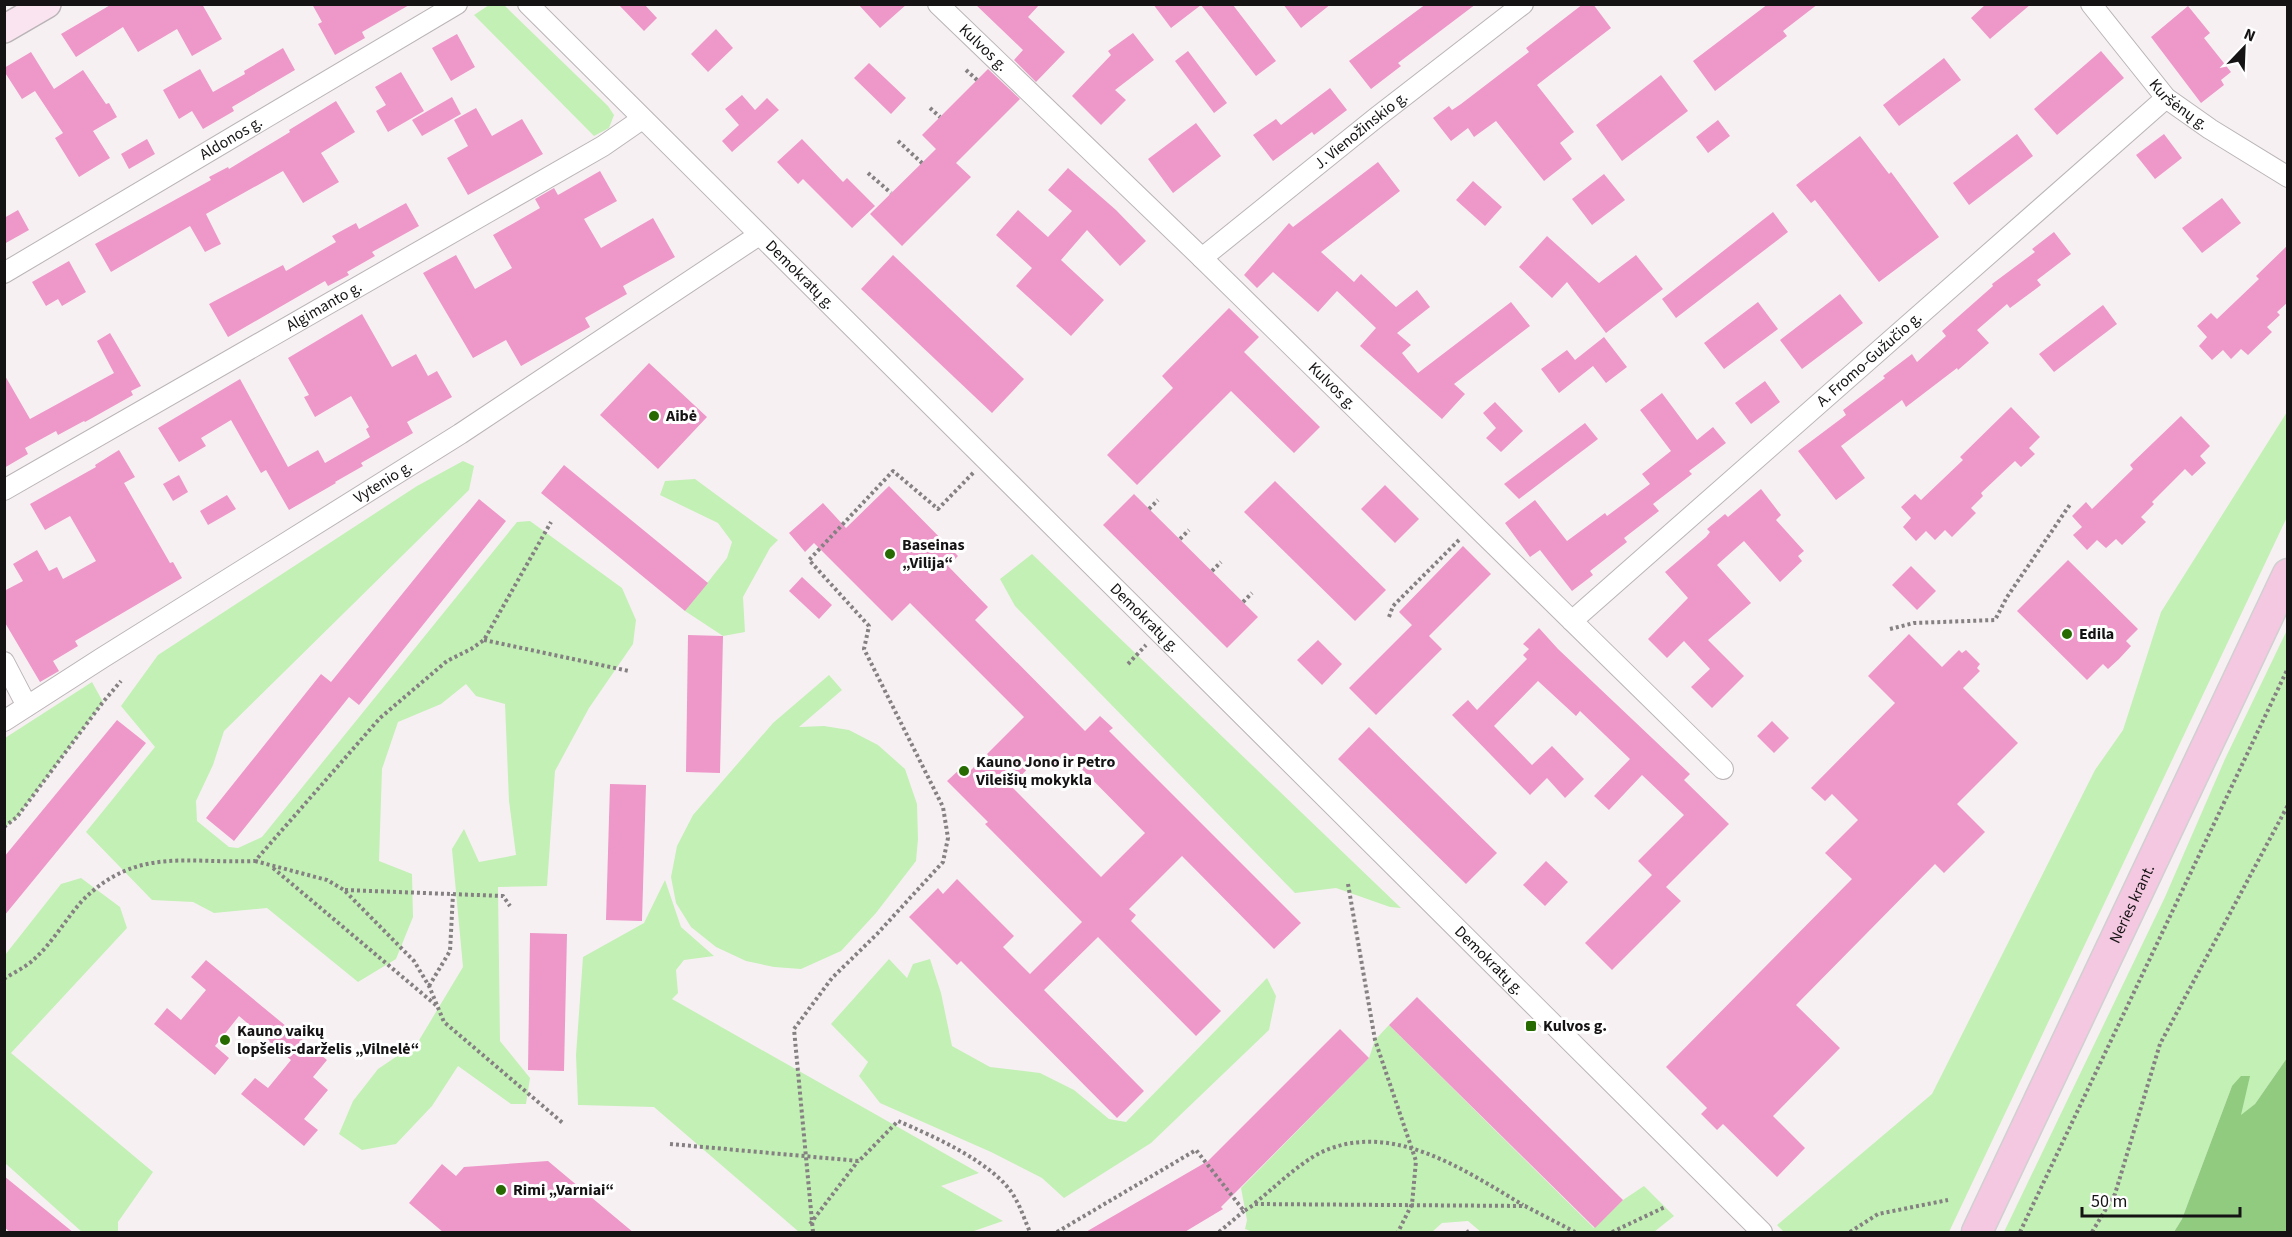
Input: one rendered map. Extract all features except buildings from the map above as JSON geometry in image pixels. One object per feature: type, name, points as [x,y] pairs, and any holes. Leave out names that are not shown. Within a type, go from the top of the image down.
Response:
[{"type":"main road","points":[[4,29],[47,4]]},
{"type":"main road","name":"Neries krant.","points":[[1977,1233],[2288,574]]},
{"type":"street","name":"Aldonos g.","points":[[4,273],[458,4]]},
{"type":"street","name":"Demokratų g.","points":[[528,4],[1762,1233]]},
{"type":"street","name":"Kulvos g.","points":[[938,4],[1202,258],[1724,769]]},
{"type":"street","name":"J. Vienožinskio g.","points":[[1202,258],[1377,117],[1523,4]]},
{"type":"street","name":"Kuršėnų g.","points":[[2091,4],[2166,98],[2210,129],[2288,177]]},
{"type":"street","name":"A. Fromo-Gužučio g.","points":[[1572,621],[2166,98]]},
{"type":"street","name":"Algimanto g.","points":[[4,490],[583,158],[642,119]]},
{"type":"street","name":"Vytenio g.","points":[[4,721],[460,434],[759,235]]},
{"type":"street","points":[[4,662],[27,706]]},
{"type":"path","points":[[966,70],[977,80]]},
{"type":"path","points":[[930,108],[940,117]]},
{"type":"path","points":[[898,141],[922,163]]},
{"type":"path","points":[[868,173],[891,194]]},
{"type":"path","points":[[813,1233],[810,1224],[794,1029],[832,978],[877,934],[943,862],[948,838],[943,807],[864,649],[869,626],[809,560],[893,471],[938,509],[985,460]]},
{"type":"path","points":[[1149,509],[1158,500]]},
{"type":"path","points":[[1890,629],[1914,623],[1995,620],[2007,597],[2071,503]]},
{"type":"path","points":[[255,861],[380,718],[447,661],[484,640],[550,522]]},
{"type":"path","points":[[1389,617],[1393,606],[1473,525]]},
{"type":"path","points":[[1179,539],[1189,530]]},
{"type":"path","points":[[1212,571],[1221,562]]},
{"type":"path","points":[[1243,602],[1252,593]]},
{"type":"path","points":[[1128,664],[1159,633]]},
{"type":"path","points":[[484,640],[629,671]]},
{"type":"path","points":[[2020,1233],[2288,668]]},
{"type":"path","points":[[4,827],[17,817],[121,681]]},
{"type":"path","points":[[2092,1233],[2115,1194],[2160,1044],[2288,805]]},
{"type":"path","points":[[4,979],[33,961],[82,901],[99,886],[107,879],[130,868],[172,860],[255,861],[327,880],[344,890],[414,961],[429,986],[444,1022],[564,1124]]},
{"type":"path","points":[[271,866],[438,1006]]},
{"type":"path","points":[[1348,884],[1375,1040],[1416,1161],[1412,1204],[1398,1233]]},
{"type":"path","points":[[344,890],[503,896],[510,906]]},
{"type":"path","points":[[429,986],[450,951],[453,894]]},
{"type":"path","points":[[810,1224],[859,1161],[898,1121],[929,1134],[994,1172],[1015,1196],[1030,1233]]},
{"type":"path","points":[[1219,1233],[1316,1156],[1338,1146],[1359,1142],[1410,1147],[1436,1156],[1575,1233]]},
{"type":"path","points":[[670,1144],[859,1161]]},
{"type":"path","points":[[1057,1233],[1196,1150],[1244,1211]]},
{"type":"path","points":[[1850,1233],[1878,1214],[1948,1200]]},
{"type":"path","points":[[1255,1204],[1525,1206]]},
{"type":"path","points":[[1612,1233],[1665,1207]]},
{"type":"shaded area","points":[[489,5],[504,5],[608,106],[614,115],[609,128],[594,136],[474,15]]},
{"type":"shaded area","points":[[2287,412],[2287,517],[1949,1232],[1784,1232],[1777,1225],[1932,1094],[2095,770],[2123,730],[2161,612]]},
{"type":"shaded area","points":[[463,461],[474,466],[469,490],[224,731],[213,765],[196,801],[197,821],[229,847],[238,848],[262,837],[517,522],[530,521],[622,588],[636,620],[633,644],[589,708],[555,771],[547,886],[498,887],[500,1041],[530,1078],[526,1104],[511,1104],[458,1066],[432,1106],[396,1144],[362,1150],[339,1134],[353,1101],[378,1069],[418,1042],[463,967],[452,849],[464,829],[479,862],[516,855],[509,801],[505,704],[476,696],[466,684],[441,704],[398,722],[382,769],[379,861],[412,874],[413,917],[396,959],[358,982],[267,908],[214,913],[193,902],[152,900],[86,832],[155,747],[121,706],[158,655],[417,486]]},
{"type":"shaded area","points":[[695,479],[778,540],[770,548],[743,597],[745,632],[723,636],[685,611],[727,558],[732,542],[718,523],[660,495],[665,481]]},
{"type":"shaded area","points":[[1032,554],[1401,908],[1390,907],[1336,888],[1295,893],[1015,606],[1000,579]]},
{"type":"shaded area","points":[[2287,630],[2287,1058],[2255,1104],[2241,1116],[2232,1086],[2182,1219],[2174,1232],[2004,1232],[2165,897],[2225,759]]},
{"type":"shaded area","points":[[829,675],[842,690],[799,727],[824,726],[849,730],[878,745],[905,769],[917,804],[916,861],[876,913],[841,951],[801,969],[774,967],[746,961],[716,947],[691,927],[676,903],[671,877],[677,846],[693,815],[773,723]]},
{"type":"shaded area","points":[[92,682],[103,702],[17,817],[5,827],[5,738]]},
{"type":"shaded area","points":[[81,878],[120,907],[127,928],[11,1053],[153,1172],[118,1222],[118,1232],[82,1232],[5,1163],[5,955],[61,884]]},
{"type":"shaded area","points":[[665,880],[681,927],[714,956],[684,960],[676,970],[678,993],[672,999],[979,1173],[941,1186],[1003,1221],[971,1232],[799,1232],[654,1107],[578,1105],[576,1055],[583,957],[644,923]]},
{"type":"shaded area","points":[[889,959],[907,978],[913,964],[930,959],[941,993],[952,1046],[990,1067],[1040,1073],[1074,1090],[1109,1119],[1126,1122],[1267,978],[1276,996],[1269,1030],[1151,1143],[1064,1198],[1042,1178],[991,1152],[880,1103],[859,1076],[868,1062],[831,1024]]},
{"type":"shaded area","points":[[1389,1025],[1594,1228],[1623,1200],[1644,1186],[1674,1216],[1654,1232],[1481,1232],[1468,1221],[1442,1223],[1432,1232],[1253,1232],[1245,1229],[1247,1220],[1241,1188],[1369,1058],[1375,1040]]},
{"type":"shaded area","points":[[2287,1058],[2287,1232],[2174,1232],[2182,1219],[2232,1086],[2241,1076],[2250,1076],[2241,1115],[2255,1104]]},
{"type":"place","name":"Aibė","points":[[654,416]]},
{"type":"place","name":"Baseinas „Vilija“","points":[[890,554]]},
{"type":"place","name":"Edila","points":[[2067,634]]},
{"type":"place","name":"Kauno Jono ir Petro Vileišių mokykla","points":[[964,771]]},
{"type":"place","name":"Kulvos g.","points":[[1531,1026]]},
{"type":"place","name":"Kauno vaikų lopšelis-darželis „Vilnelė“","points":[[225,1040]]},
{"type":"place","name":"Rimi „Varniai“","points":[[501,1190]]}]
